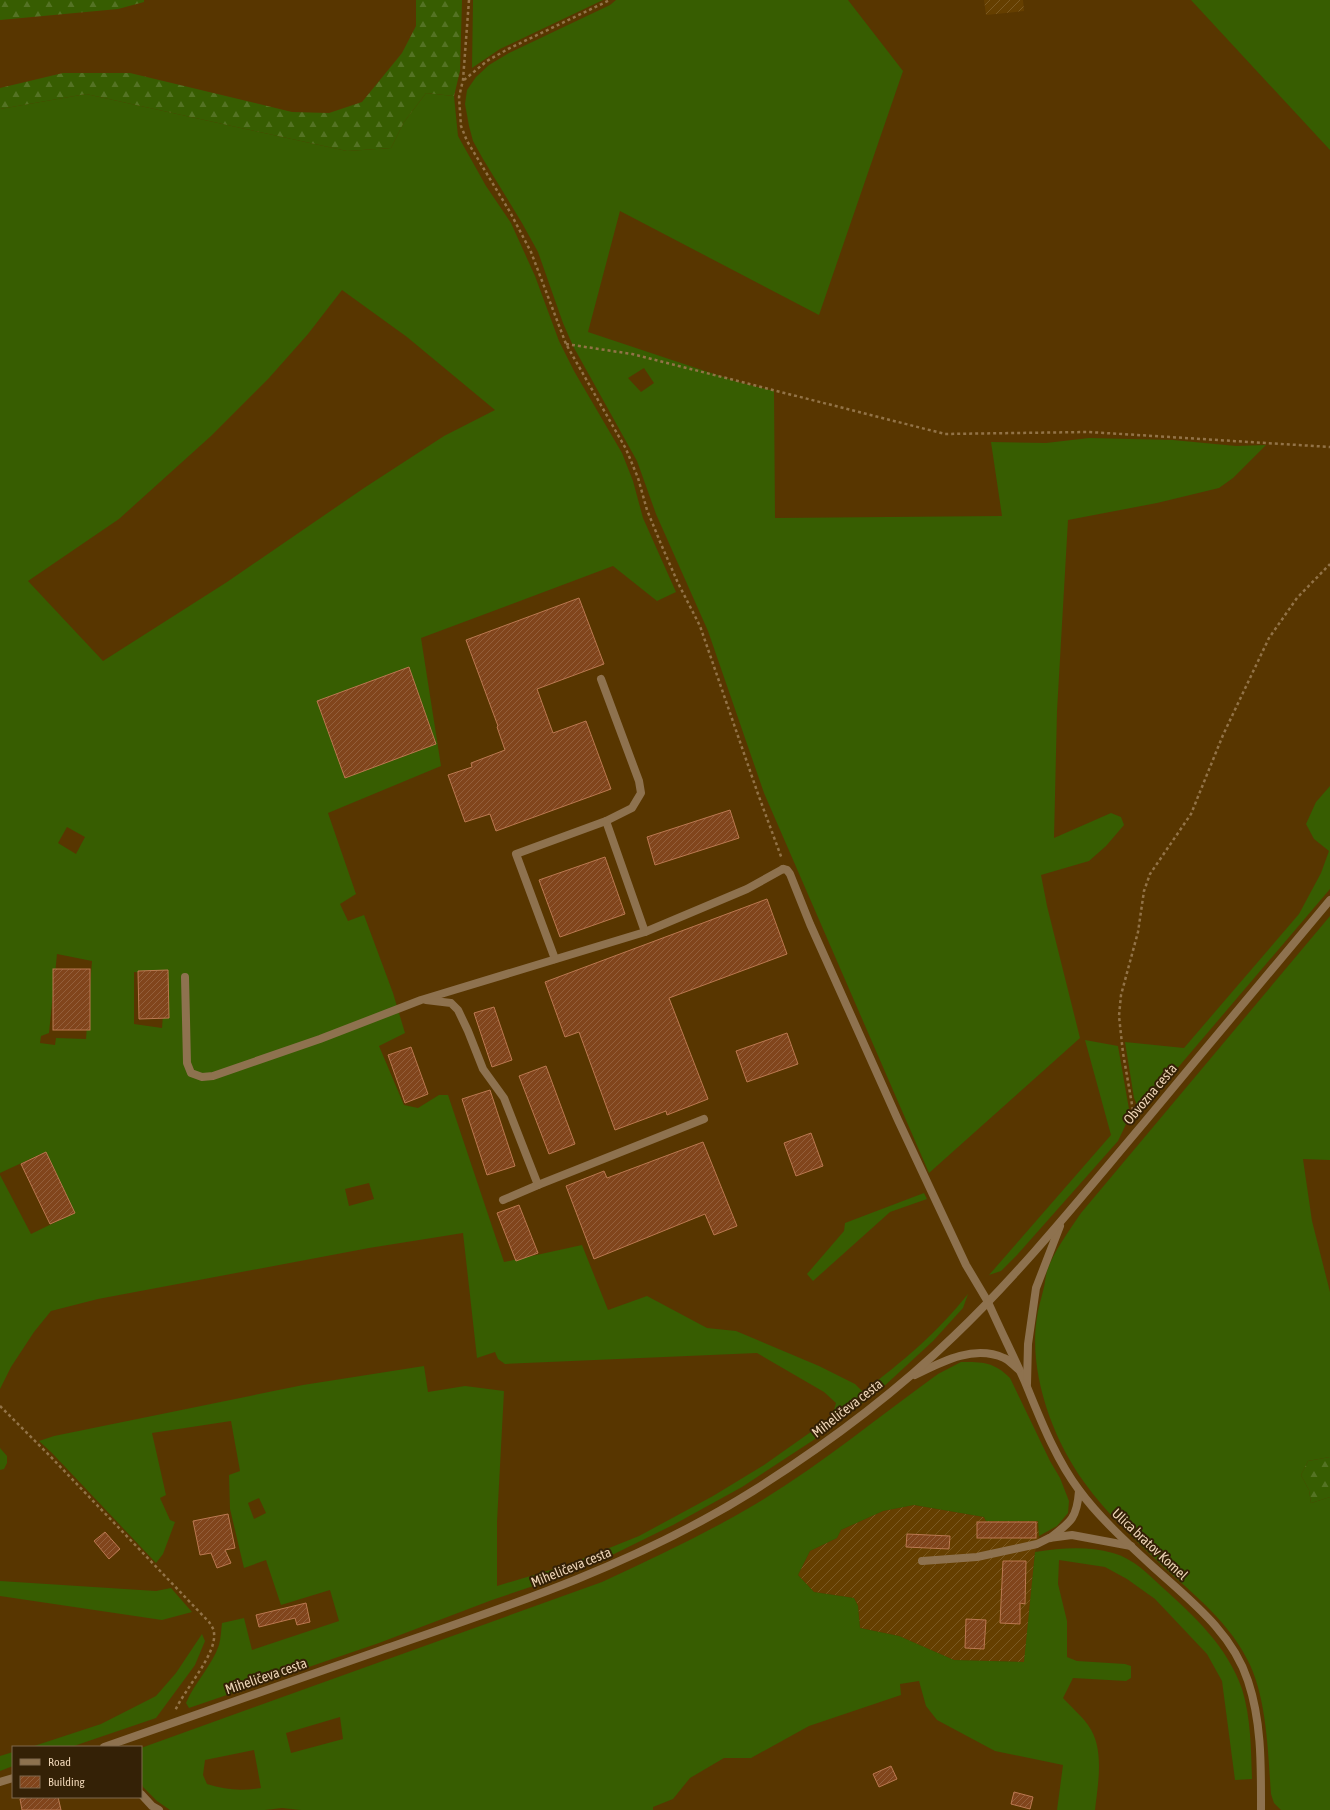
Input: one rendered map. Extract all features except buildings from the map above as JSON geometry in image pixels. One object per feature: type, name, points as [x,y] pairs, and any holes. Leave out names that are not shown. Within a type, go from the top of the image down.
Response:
[{"type":"street","points":[[555,959],[516,854],[606,821],[632,808],[641,793],[639,781],[601,679]]},
{"type":"street","points":[[606,821],[645,932]]},
{"type":"street","points":[[185,977],[187,1063],[191,1073],[202,1077],[213,1076],[320,1039],[421,1000],[645,932],[747,890],[785,870]]},
{"type":"street","name":"Ulica bratov Komel","points":[[785,870],[790,874],[810,924],[898,1120],[966,1265],[988,1302],[1055,1450],[1079,1491],[1131,1546],[1193,1602],[1215,1625],[1239,1660],[1248,1680],[1257,1717],[1262,1766],[1261,1810]]},
{"type":"street","name":"Obvozna cesta","points":[[988,1302],[1062,1220],[1330,900]]},
{"type":"street","points":[[421,1000],[451,1003],[458,1010],[468,1030],[483,1069],[504,1098],[538,1185]]},
{"type":"street","points":[[503,1200],[704,1119]]},
{"type":"street","points":[[1026,1386],[1028,1344],[1036,1288],[1048,1252],[1062,1220]]},
{"type":"street","name":"Miheličeva cesta","points":[[113,1746],[170,1724],[529,1598],[640,1553],[696,1525],[818,1448],[905,1379],[953,1338],[988,1302]]},
{"type":"street","points":[[905,1379],[968,1353],[989,1353],[1004,1358],[1019,1370]]},
{"type":"street","points":[[922,1561],[977,1557],[1037,1544],[1049,1538],[1072,1519],[1078,1508],[1079,1491]]},
{"type":"street","points":[[1049,1538],[1072,1536],[1098,1539],[1131,1546]]},
{"type":"street","points":[[0,1782],[12,1778]]},
{"type":"street","points":[[142,1795],[152,1806],[159,1810]]},
{"type":"path","points":[[469,0],[463,80],[460,97],[461,126],[467,141],[510,212],[531,252],[566,344],[626,449],[638,478],[647,510],[661,544],[678,583],[700,626],[785,870]]},
{"type":"path","points":[[463,80],[487,61],[508,49],[610,0]]},
{"type":"path","points":[[566,344],[632,354],[945,434],[1089,432],[1330,447]]},
{"type":"path","points":[[1137,1131],[1123,1053],[1119,1016],[1121,995],[1138,932],[1144,891],[1150,874],[1191,814],[1220,741],[1269,638],[1297,598],[1330,564]]},
{"type":"path","points":[[0,1406],[209,1622],[214,1632],[213,1646],[180,1700],[170,1724]]},
{"type":"shaded area","points":[[984,0],[1023,0],[1024,11],[986,15]]},
{"type":"shaded area","points":[[914,1505],[984,1517],[986,1521],[1038,1521],[1039,1536],[1035,1552],[1025,1662],[954,1660],[899,1636],[860,1628],[858,1606],[854,1598],[814,1592],[798,1575],[810,1551],[837,1538],[841,1530],[883,1511]]},
{"type":"green space","points":[[0,0],[144,0],[144,2],[118,9],[0,20]]},
{"type":"green space","points":[[416,0],[462,0],[460,71],[454,96],[426,93],[404,122],[391,148],[347,151],[86,94],[0,109],[0,88],[63,73],[130,73],[292,112],[329,113],[362,102],[402,53],[416,26]]},
{"type":"green space","points":[[473,0],[603,0],[500,49],[472,68]]},
{"type":"green space","points":[[616,0],[848,0],[903,71],[819,315],[620,211],[588,332],[738,382],[774,391],[775,518],[1002,516],[991,442],[1046,443],[1089,438],[1173,440],[1236,446],[1266,445],[1233,478],[1219,488],[1157,503],[1068,520],[1057,711],[1054,838],[1111,813],[1121,817],[1124,825],[1106,846],[1089,861],[1041,875],[1047,906],[1080,1038],[929,1173],[764,793],[708,631],[656,514],[637,461],[573,346],[563,323],[538,252],[473,141],[465,104],[467,90],[476,77],[489,65],[509,53],[610,5]],"holes":[[[644,368],[654,383],[641,392],[628,378]]]},
{"type":"green space","points":[[1191,0],[1330,0],[1330,150]]},
{"type":"green space","points":[[426,93],[454,96],[458,136],[486,186],[511,223],[535,276],[559,341],[574,371],[622,453],[633,481],[643,518],[676,592],[657,601],[613,566],[421,638],[441,766],[328,813],[356,894],[340,904],[348,921],[364,915],[393,993],[405,1033],[379,1046],[404,1105],[418,1108],[439,1095],[448,1095],[504,1262],[582,1245],[608,1310],[647,1296],[707,1328],[736,1331],[819,1366],[855,1384],[863,1392],[892,1369],[944,1322],[968,1294],[963,1308],[933,1341],[880,1390],[812,1441],[742,1487],[673,1525],[612,1555],[554,1579],[492,1600],[379,1643],[189,1708],[186,1703],[189,1696],[216,1653],[221,1637],[222,1623],[244,1618],[252,1650],[339,1621],[330,1590],[281,1605],[266,1560],[244,1568],[230,1509],[229,1475],[240,1471],[231,1421],[152,1433],[166,1495],[160,1498],[170,1520],[175,1522],[163,1554],[156,1563],[39,1441],[54,1436],[303,1385],[424,1366],[428,1392],[465,1386],[504,1391],[497,1522],[497,1586],[567,1565],[639,1536],[713,1496],[764,1465],[832,1417],[836,1403],[824,1392],[757,1353],[505,1364],[498,1359],[495,1352],[477,1358],[463,1233],[369,1248],[98,1299],[51,1311],[34,1332],[11,1367],[0,1389],[0,1175],[31,1234],[70,1215],[41,1154],[0,1173],[0,109],[86,94],[347,151],[391,148],[404,122]],"holes":[[[342,290],[407,337],[495,410],[444,436],[364,488],[227,582],[103,661],[28,581],[119,519],[211,436],[269,378],[308,334]],[[67,827],[85,837],[76,854],[58,843]],[[57,954],[92,961],[86,1039],[56,1038],[55,1045],[40,1043],[41,1036],[49,1033]],[[134,972],[166,975],[162,1028],[134,1024]],[[369,1183],[374,1199],[349,1206],[345,1189]],[[259,1498],[266,1513],[254,1519],[248,1503]]]},
{"type":"green space","points":[[1330,786],[1330,889],[1152,1098],[1145,1104],[1137,1105],[1134,1098],[1125,1042],[1184,1048],[1299,914],[1321,873],[1329,851],[1314,839],[1306,824],[1316,802]]},
{"type":"green space","points":[[1330,916],[1330,1160],[1303,1159],[1312,1221],[1330,1292],[1330,1457],[1308,1461],[1301,1475],[1309,1490],[1311,1503],[1330,1497],[1330,1810],[1281,1810],[1274,1803],[1271,1794],[1263,1707],[1254,1674],[1247,1659],[1228,1629],[1116,1520],[1091,1492],[1072,1464],[1053,1425],[1045,1403],[1039,1381],[1035,1338],[1037,1314],[1047,1271],[1058,1249],[1081,1213]]},
{"type":"green space","points":[[1085,1040],[1118,1046],[1129,1109],[1127,1122],[1118,1141],[1017,1255],[1001,1271],[989,1275],[1111,1135]]},
{"type":"green space","points":[[924,1193],[927,1199],[890,1212],[813,1281],[807,1274],[844,1231],[845,1223]]},
{"type":"green space","points":[[961,1362],[988,1364],[999,1369],[1010,1378],[1050,1461],[1060,1478],[1069,1501],[1068,1513],[1057,1526],[1039,1536],[1038,1521],[986,1521],[984,1517],[914,1505],[883,1511],[841,1530],[837,1538],[810,1551],[798,1575],[814,1592],[854,1598],[858,1606],[860,1628],[899,1636],[954,1660],[1024,1662],[1035,1552],[1055,1549],[1094,1549],[1121,1556],[1140,1567],[1198,1621],[1228,1659],[1236,1674],[1245,1700],[1250,1734],[1252,1779],[1235,1780],[1222,1681],[1207,1654],[1155,1599],[1127,1579],[1105,1567],[1059,1560],[1058,1584],[1067,1621],[1067,1657],[1077,1661],[1125,1664],[1131,1666],[1131,1678],[1126,1681],[1073,1678],[1063,1698],[1088,1725],[1097,1744],[1099,1777],[1095,1810],[1057,1810],[1063,1765],[995,1751],[937,1720],[926,1706],[919,1681],[900,1684],[901,1695],[809,1726],[751,1758],[724,1758],[690,1778],[673,1799],[653,1807],[653,1810],[301,1810],[282,1808],[265,1810],[170,1810],[157,1801],[143,1787],[142,1748],[602,1582],[717,1526],[778,1490],[938,1374]],"holes":[[[340,1717],[343,1739],[291,1753],[286,1733]],[[254,1750],[261,1788],[234,1789],[221,1788],[207,1784],[203,1775],[205,1760]]]},
{"type":"green space","points":[[0,1448],[7,1456],[7,1463],[4,1469],[0,1470]]},
{"type":"green space","points":[[1330,1457],[1330,1497],[1311,1503],[1309,1490],[1301,1475],[1308,1461]]},
{"type":"green space","points":[[0,1581],[156,1591],[171,1588],[192,1612],[162,1620],[0,1596]]},
{"type":"green space","points":[[202,1634],[205,1641],[195,1665],[156,1718],[74,1746],[34,1746],[101,1724],[156,1696],[176,1673]]},
{"type":"green space","points":[[12,1752],[12,1766],[0,1771],[0,1756]]}]
